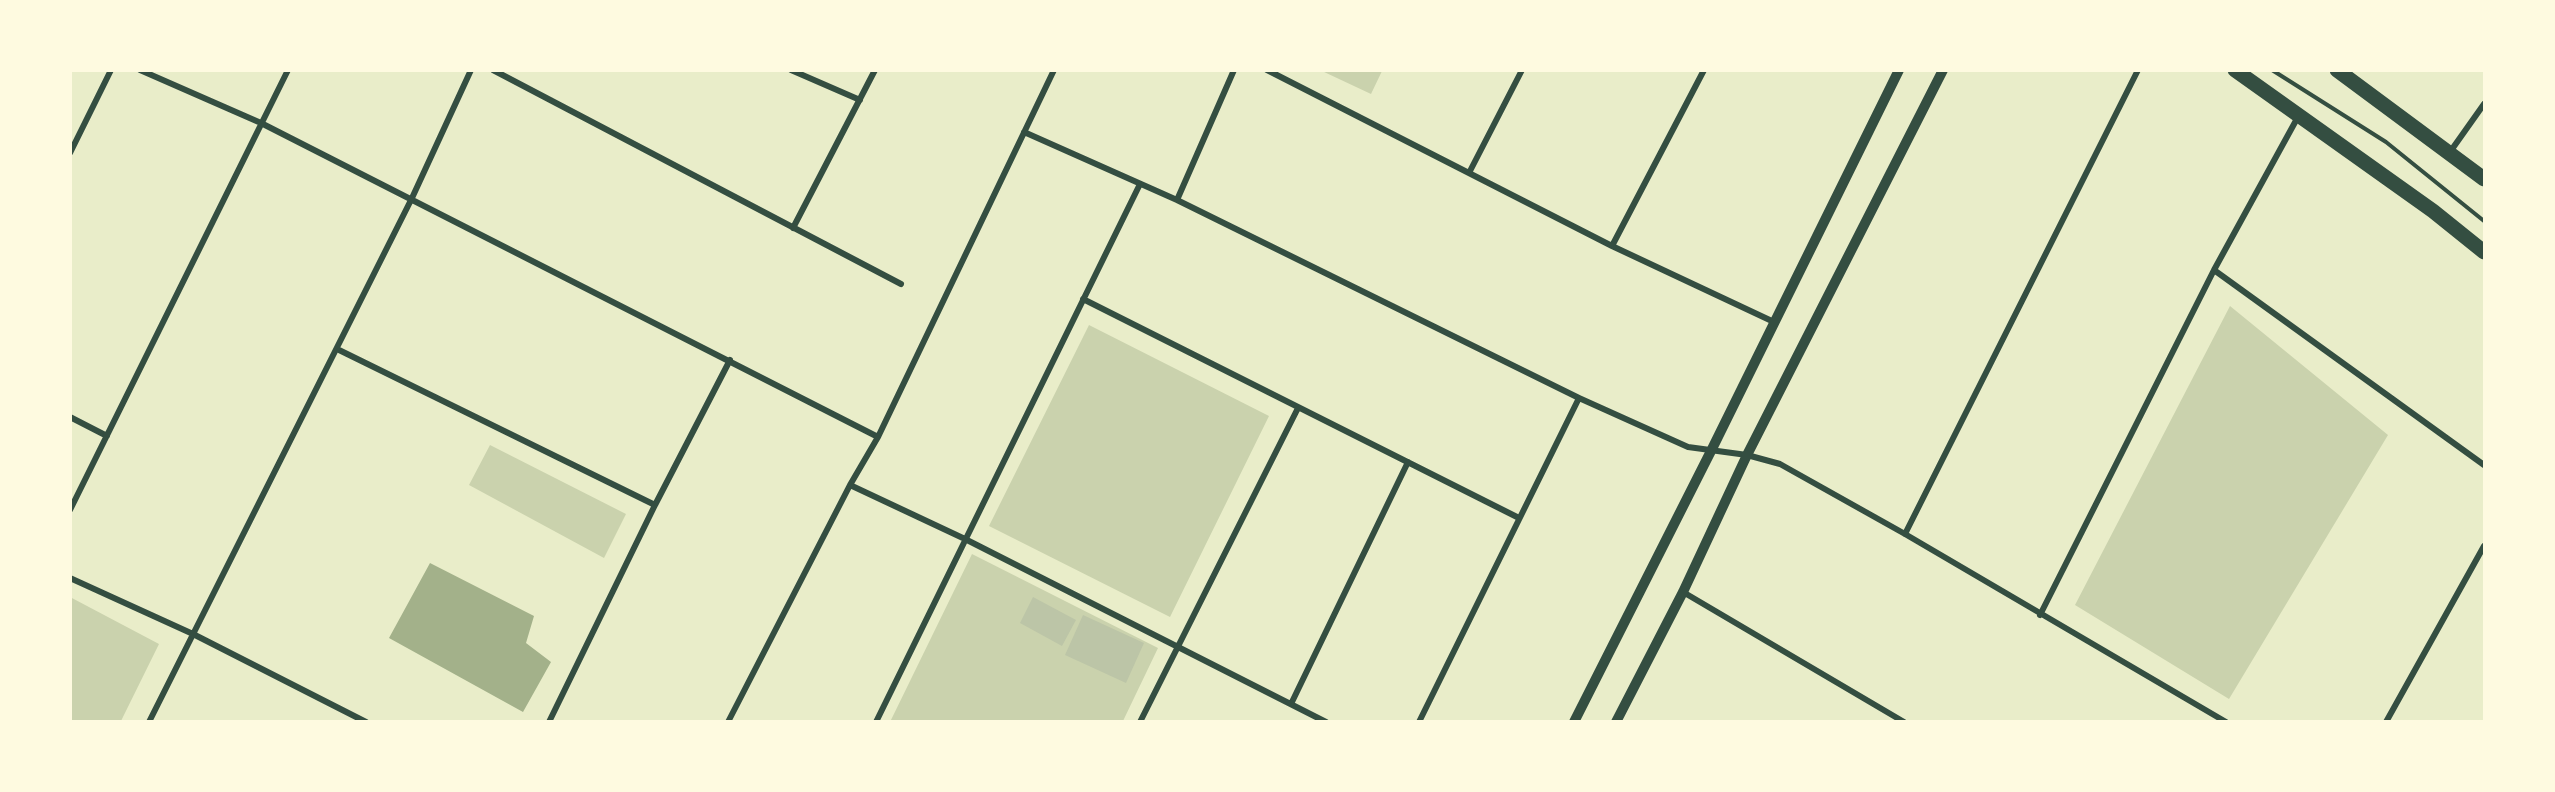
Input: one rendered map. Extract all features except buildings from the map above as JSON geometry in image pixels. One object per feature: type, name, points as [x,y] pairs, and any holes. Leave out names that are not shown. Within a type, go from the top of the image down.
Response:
[{"type":"main road","points":[[2235,70],[2299,114],[2484,252]]},
{"type":"main road","points":[[2337,70],[2484,179]]},
{"type":"street","points":[[70,153],[111,70]]},
{"type":"street","points":[[140,70],[261,123],[412,198],[571,282],[730,360],[878,437]]},
{"type":"street","points":[[70,510],[288,70]]},
{"type":"street","points":[[149,722],[412,198],[471,70]]},
{"type":"street","points":[[493,70],[901,284]]},
{"type":"street","points":[[791,70],[860,100]]},
{"type":"street","points":[[793,228],[875,70]]},
{"type":"street","points":[[728,722],[850,485],[878,437],[1054,70]]},
{"type":"street","points":[[1177,200],[1234,70]]},
{"type":"street","points":[[1268,70],[1612,246],[1774,322]]},
{"type":"street","points":[[1469,173],[1522,70]]},
{"type":"street","points":[[1612,246],[1704,70]]},
{"type":"street","points":[[1574,722],[1899,70]]},
{"type":"street","points":[[1616,722],[1683,592],[1747,455],[1943,70]]},
{"type":"street","points":[[1905,534],[2138,70]]},
{"type":"street","points":[[2450,152],[2484,104]]},
{"type":"street","points":[[2040,615],[2214,270],[2299,114]]},
{"type":"street","points":[[1024,132],[1177,200],[1579,398],[1688,447],[1747,455],[1780,464],[1905,534],[2226,722]]},
{"type":"street","points":[[876,722],[1140,184]]},
{"type":"street","points":[[2214,270],[2484,465]]},
{"type":"street","points":[[1083,299],[1519,518]]},
{"type":"street","points":[[337,349],[655,505]]},
{"type":"street","points":[[549,722],[655,505],[730,360]]},
{"type":"street","points":[[1419,722],[1579,398]]},
{"type":"street","points":[[1140,722],[1298,408]]},
{"type":"street","points":[[70,417],[107,436]]},
{"type":"street","points":[[1291,705],[1408,462]]},
{"type":"street","points":[[850,485],[965,539],[1178,645],[1326,722]]},
{"type":"street","points":[[2386,722],[2484,546]]},
{"type":"street","points":[[70,578],[193,634],[366,722]]},
{"type":"street","points":[[1683,592],[1904,722]]},
{"type":"path","points":[[2272,70],[2386,142],[2484,221]]},
{"type":"shaded area","points":[[1322,71],[1382,71],[1371,94]]},
{"type":"shaded area","points":[[2230,306],[2388,435],[2229,699],[2075,605]]},
{"type":"shaded area","points":[[1089,325],[1269,416],[1170,617],[989,526]]},
{"type":"shaded area","points":[[490,445],[626,514],[604,558],[469,485]]},
{"type":"shaded area","points":[[972,554],[1158,648],[1123,721],[890,722]]},
{"type":"shaded area","points":[[430,563],[534,616],[526,643],[551,662],[523,712],[389,638]]},
{"type":"shaded area","points":[[70,597],[159,644],[121,721],[71,721]]}]
